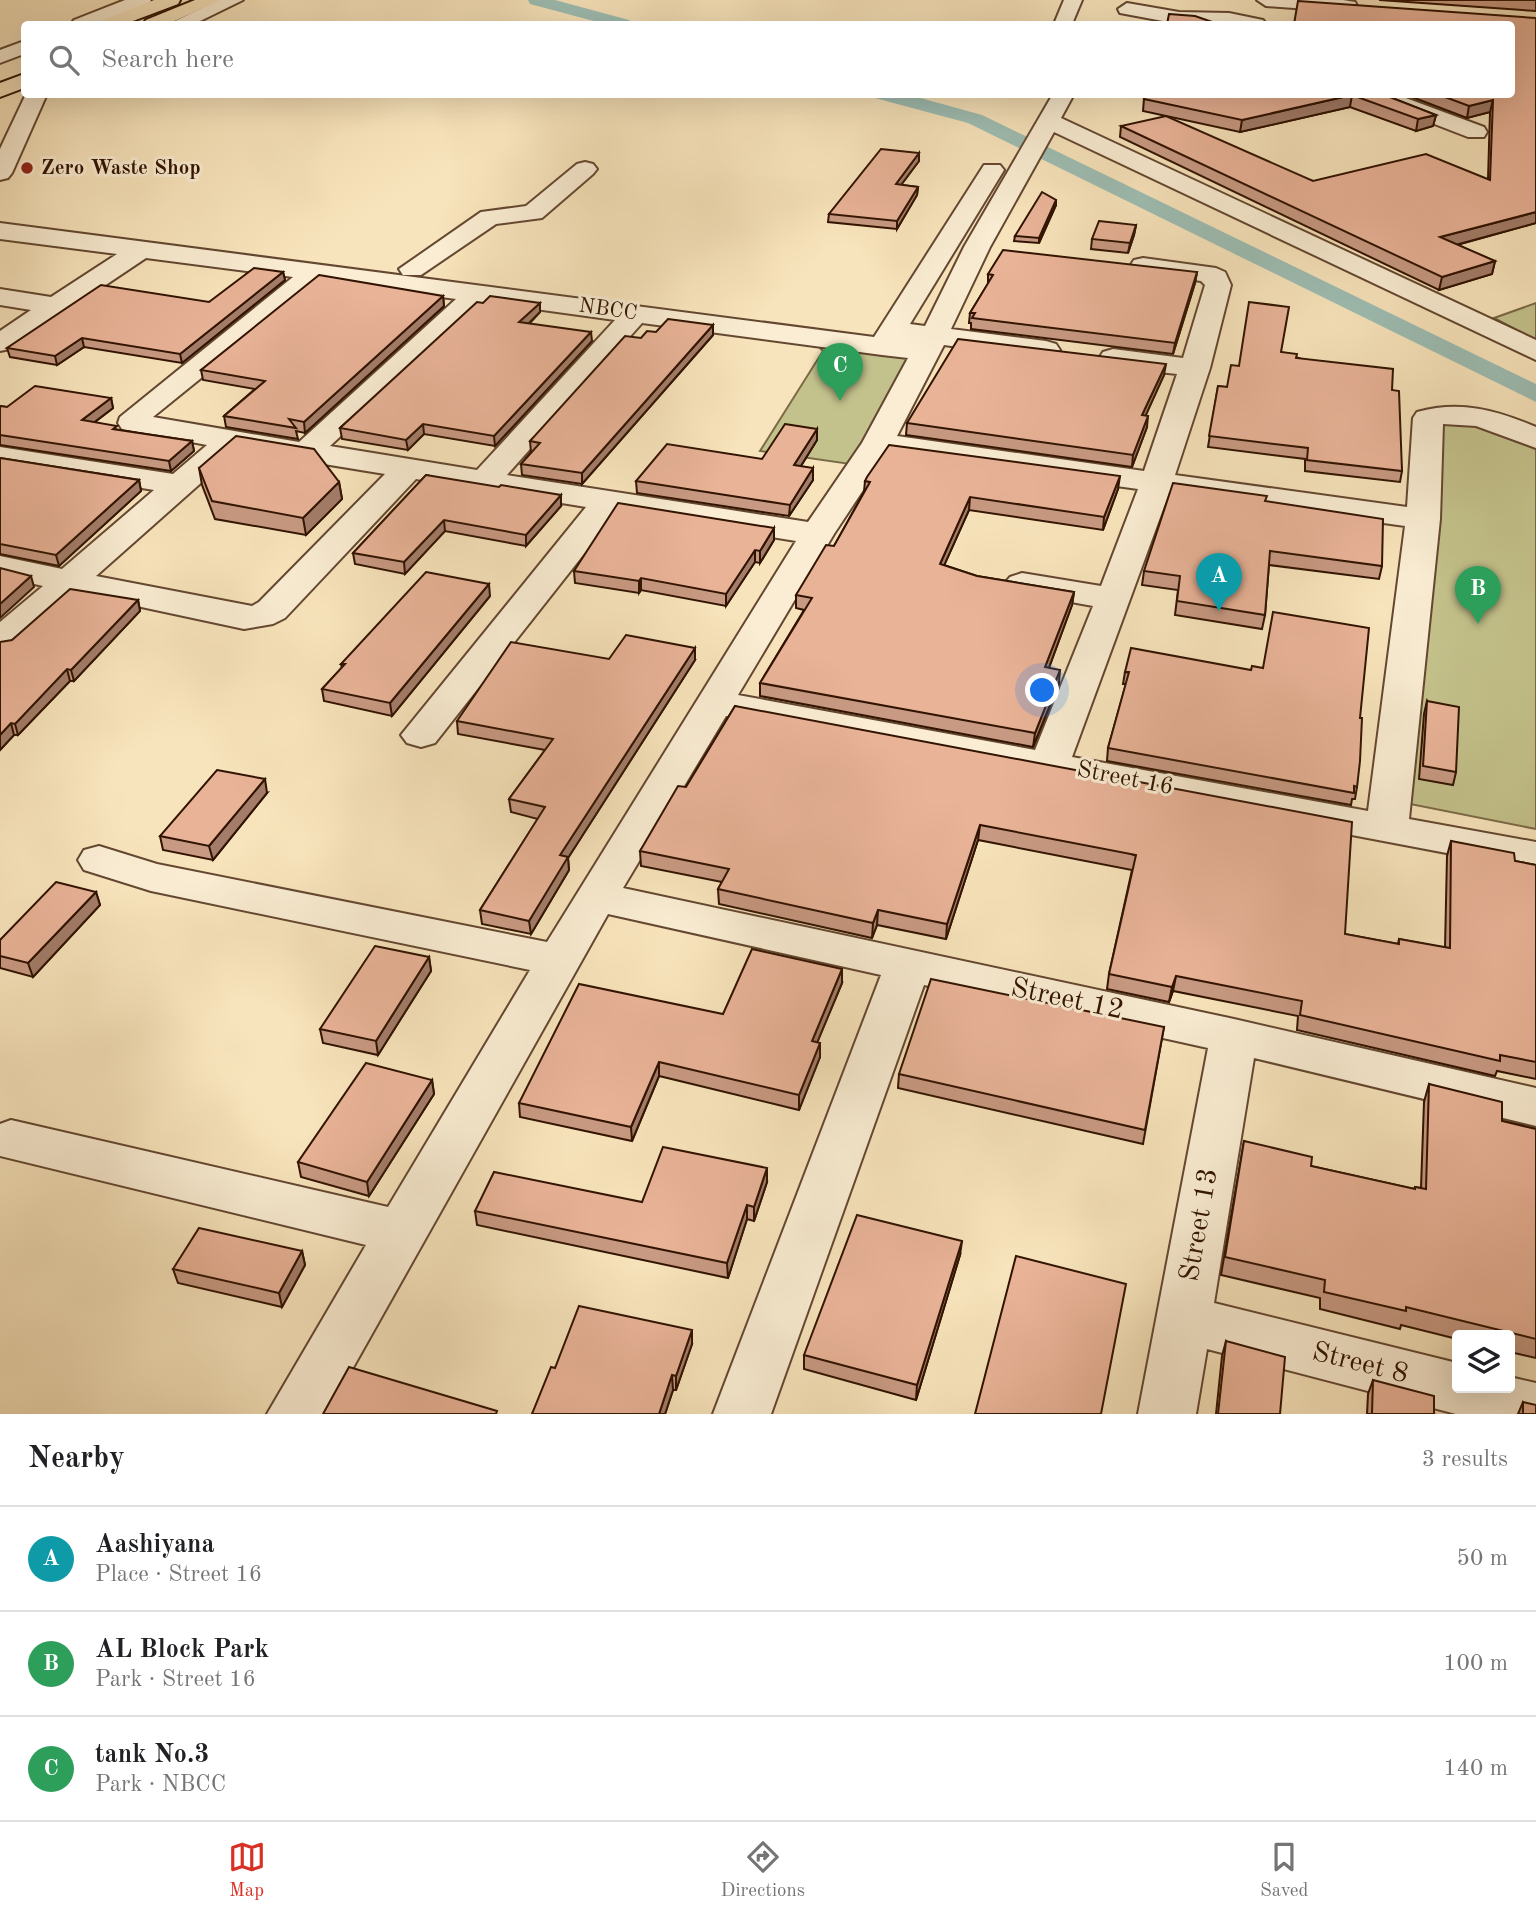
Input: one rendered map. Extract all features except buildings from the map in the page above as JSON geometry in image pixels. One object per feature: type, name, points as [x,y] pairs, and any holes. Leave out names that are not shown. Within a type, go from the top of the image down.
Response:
[{"type":"main road","points":[[118,21],[171,0]]},
{"type":"main road","points":[[160,21],[211,0]]},
{"type":"main road","points":[[0,68],[21,60]]},
{"type":"main road","points":[[0,91],[21,81]]},
{"type":"street","points":[[89,21],[142,0]]},
{"type":"street","points":[[186,21],[234,0]]},
{"type":"street","points":[[1064,21],[1073,0]]},
{"type":"street","points":[[1266,0],[1363,8]]},
{"type":"street","points":[[1125,11],[1187,21],[1240,21]]},
{"type":"street","points":[[0,57],[21,48]]},
{"type":"street","points":[[0,173],[35,98]]},
{"type":"street","points":[[296,1414],[596,897],[817,534],[878,443],[908,341],[1030,138],[1061,98]]},
{"type":"street","points":[[1402,100],[1476,132]]},
{"type":"street","points":[[908,341],[990,249],[1030,138]]},
{"type":"street","points":[[1030,138],[1536,351]]},
{"type":"street","points":[[412,269],[490,217],[533,213],[586,169]]},
{"type":"street","points":[[0,216],[412,269],[908,341],[1078,354],[1196,368]]},
{"type":"street","name":"NBCC","points":[[0,231],[635,314],[908,341]]},
{"type":"street","points":[[0,343],[144,248]]},
{"type":"street","points":[[1049,765],[1156,482],[1196,368],[1218,285],[1216,278],[1195,271],[1119,264]]},
{"type":"street","points":[[317,271],[135,417],[133,423],[483,482],[817,534]]},
{"type":"street","points":[[305,453],[478,293]]},
{"type":"street","points":[[0,297],[57,306]]},
{"type":"street","points":[[483,482],[635,314]]},
{"type":"street","points":[[1387,829],[1423,519],[1428,418],[1437,415],[1469,416],[1505,424],[1536,439]]},
{"type":"street","points":[[0,641],[232,440]]},
{"type":"street","points":[[878,443],[1423,519]]},
{"type":"street","points":[[0,456],[180,485]]},
{"type":"street","points":[[0,566],[71,579],[190,608],[244,618],[260,616],[272,610],[408,469]]},
{"type":"street","points":[[421,734],[607,501]]},
{"type":"street","points":[[989,579],[1113,600]]},
{"type":"street","name":"Street 16","points":[[713,702],[1536,856]]},
{"type":"street","points":[[99,860],[151,877],[560,960]]},
{"type":"street","name":"Street 12","points":[[596,897],[1234,1036],[1536,1107]]},
{"type":"street","points":[[742,1414],[908,965]]},
{"type":"street","name":"Street 13","points":[[1167,1414],[1234,1036]]},
{"type":"street","points":[[11,1140],[403,1232]]},
{"type":"street","name":"Street 8","points":[[1184,1320],[1480,1404],[1536,1409]]},
{"type":"shaded area","points":[[1536,303],[1536,340],[1494,318]]},
{"type":"shaded area","points":[[815,343],[919,352],[850,464],[760,451],[823,351]]},
{"type":"shaded area","points":[[1442,422],[1497,428],[1536,447],[1536,829],[1400,802]]},
{"type":"waterway","points":[[536,0],[612,21]]},
{"type":"waterway","points":[[897,98],[975,119],[1536,394]]},
{"type":"place","name":"Zero Waste Shop","points":[[27,168]]},
{"type":"place","name":"tank No.3","points":[[840,401]]},
{"type":"place","name":"Aashiyana","points":[[1219,611]]},
{"type":"place","name":"AL Block Park","points":[[1478,624]]}]
